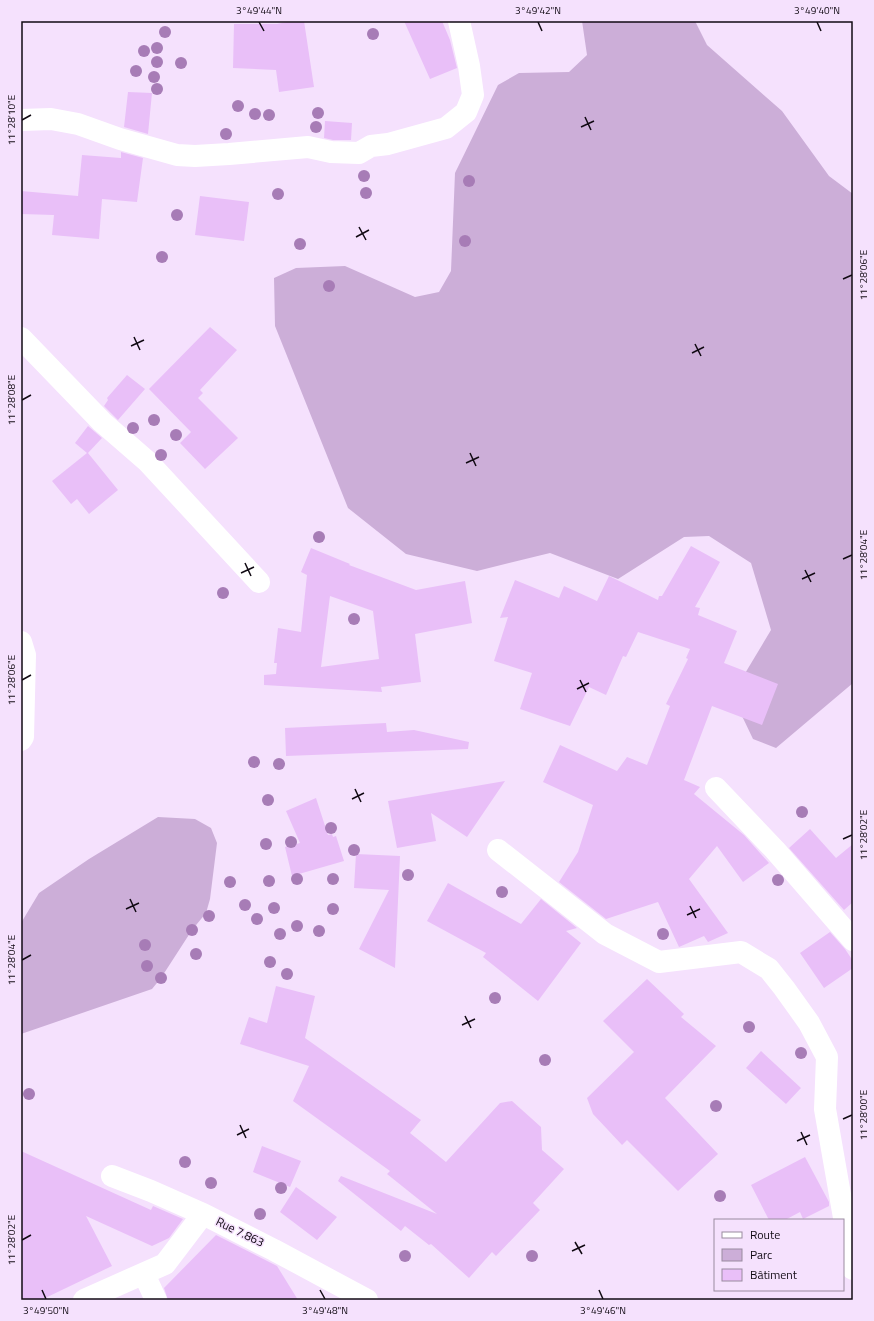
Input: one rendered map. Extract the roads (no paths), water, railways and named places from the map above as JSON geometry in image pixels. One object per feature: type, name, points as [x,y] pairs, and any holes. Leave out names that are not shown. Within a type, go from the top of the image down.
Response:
[{"type":"street","points":[[21,120],[51,119],[78,124],[120,139],[176,155],[196,156],[308,147],[331,152],[359,153],[371,146],[388,144],[446,128],[466,112],[473,95],[469,66],[459,21]]},
{"type":"street","points":[[21,338],[102,422],[148,462],[259,582]]},
{"type":"street","points":[[21,642],[24,655],[23,737],[21,740]]},
{"type":"street","points":[[716,788],[775,850],[853,940]]},
{"type":"street","points":[[498,850],[605,934],[659,962],[741,952],[770,969],[809,1023],[827,1057],[826,1109],[853,1269]]},
{"type":"street","points":[[112,1176],[203,1214]]},
{"type":"street","name":"Rue 7.863","points":[[84,1300],[165,1264],[203,1214],[367,1300]]},
{"type":"street","points":[[144,1274],[156,1300]]}]
